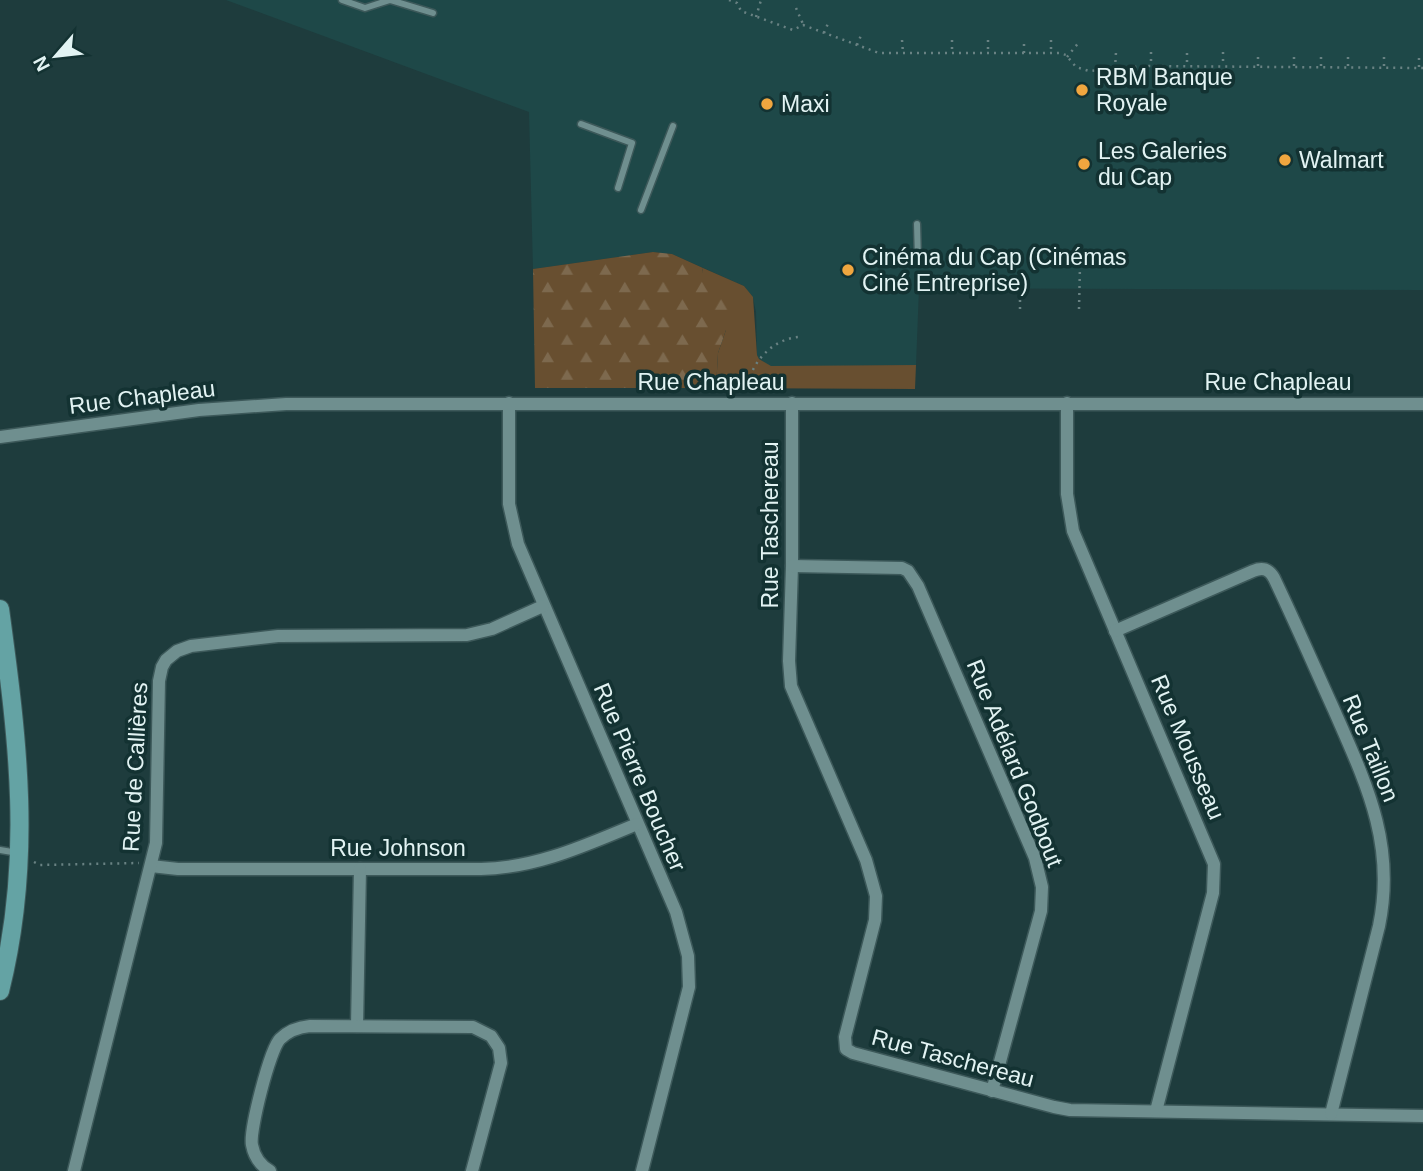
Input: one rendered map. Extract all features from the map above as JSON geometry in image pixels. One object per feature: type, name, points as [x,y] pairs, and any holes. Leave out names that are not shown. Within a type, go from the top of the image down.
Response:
[{"type":"street","name":"Rue Pierre Boucher","points":[[509,403],[511,519],[518,544],[676,912],[685,941],[689,972],[684,1009],[642,1171]]},
{"type":"street","name":"Rue Taschereau","points":[[792,403],[791,686],[866,860],[876,896],[875,920],[845,1037],[845,1047],[853,1053],[1070,1110],[1423,1116]]},
{"type":"street","name":"Rue Mousseau","points":[[1067,403],[1067,494],[1076,542],[1214,864],[1213,893],[1156,1111]]},
{"type":"street","name":"Rue Chapleau","points":[[0,437],[259,405],[1423,404]]},
{"type":"street","name":"Rue Adélard Godbout","points":[[792,566],[902,568],[908,571],[918,586],[1035,858],[1042,887],[1041,911],[992,1091]]},
{"type":"street","name":"Rue Taillon","points":[[1115,631],[1263,569],[1268,570],[1274,578],[1303,638],[1366,784],[1380,830],[1384,864],[1384,894],[1379,926],[1331,1114]]},
{"type":"street","name":"Rue de Callières","points":[[75,1171],[151,866],[158,825],[159,681],[162,667],[177,651],[191,646],[267,637],[467,635],[492,629],[543,606]]},
{"type":"street","points":[[0,609],[20,782],[15,917],[0,990]]},
{"type":"street","name":"Rue Johnson","points":[[151,866],[178,869],[511,867],[554,857],[637,824]]},
{"type":"street","points":[[357,1026],[360,869]]},
{"type":"street","points":[[270,1171],[259,1162],[251,1142],[275,1045],[286,1034],[301,1027],[357,1026],[466,1026],[491,1036],[499,1048],[501,1063],[472,1171]]},
{"type":"lane","points":[[342,0],[365,8],[390,0],[433,13]]},
{"type":"lane","points":[[581,124],[632,144],[618,188]]},
{"type":"lane","points":[[641,210],[673,127]]},
{"type":"lane","points":[[917,224],[918,260]]},
{"type":"lane","points":[[0,850],[19,853]]},
{"type":"path","points":[[730,0],[737,3],[741,11],[793,30],[803,25]]},
{"type":"path","points":[[756,17],[761,0]]},
{"type":"path","points":[[796,8],[803,25],[879,53],[1051,52],[1062,53],[1084,71],[1151,66],[1421,68],[1419,53]]},
{"type":"path","points":[[824,33],[829,21]]},
{"type":"path","points":[[857,45],[862,33]]},
{"type":"path","points":[[902,40],[903,53]]},
{"type":"path","points":[[952,40],[952,53]]},
{"type":"path","points":[[988,40],[988,53]]},
{"type":"path","points":[[1024,40],[1024,53]]},
{"type":"path","points":[[1051,40],[1051,52]]},
{"type":"path","points":[[1067,57],[1080,41]]},
{"type":"path","points":[[1115,69],[1116,52]]},
{"type":"path","points":[[1151,52],[1151,66]]},
{"type":"path","points":[[1223,52],[1223,66]]},
{"type":"path","points":[[1258,52],[1258,67]]},
{"type":"path","points":[[1294,52],[1294,67]]},
{"type":"path","points":[[1321,52],[1321,67]]},
{"type":"path","points":[[1348,52],[1348,67]]},
{"type":"path","points":[[1384,52],[1384,68]]},
{"type":"path","points":[[1187,53],[1187,66]]},
{"type":"path","points":[[1020,265],[1020,309]]},
{"type":"path","points":[[1079,309],[1080,265]]},
{"type":"path","points":[[747,390],[751,373],[759,359],[785,338],[799,337]]},
{"type":"path","points":[[19,853],[40,865],[137,862],[151,866]]},
{"type":"shaded area","points":[[226,0],[1423,0],[1423,290],[919,288],[916,365],[771,367],[757,355],[756,312],[753,298],[744,286],[672,254],[653,252],[533,269],[529,112]]},
{"type":"green space","points":[[653,252],[672,254],[703,268],[702,272],[723,290],[729,312],[718,353],[716,388],[535,388],[533,269]]},
{"type":"green space","points":[[703,268],[744,286],[753,297],[757,355],[771,366],[916,365],[915,389],[716,388],[718,353],[726,330],[702,272]]},
{"type":"place","name":"RBM Banque Royale","points":[[1082,90]]},
{"type":"place","name":"Maxi","points":[[767,104]]},
{"type":"place","name":"Walmart","points":[[1285,160]]},
{"type":"place","name":"Les Galeries du Cap","points":[[1084,164]]},
{"type":"place","name":"Cinéma du Cap (Cinémas Ciné Entreprise)","points":[[848,270]]}]
